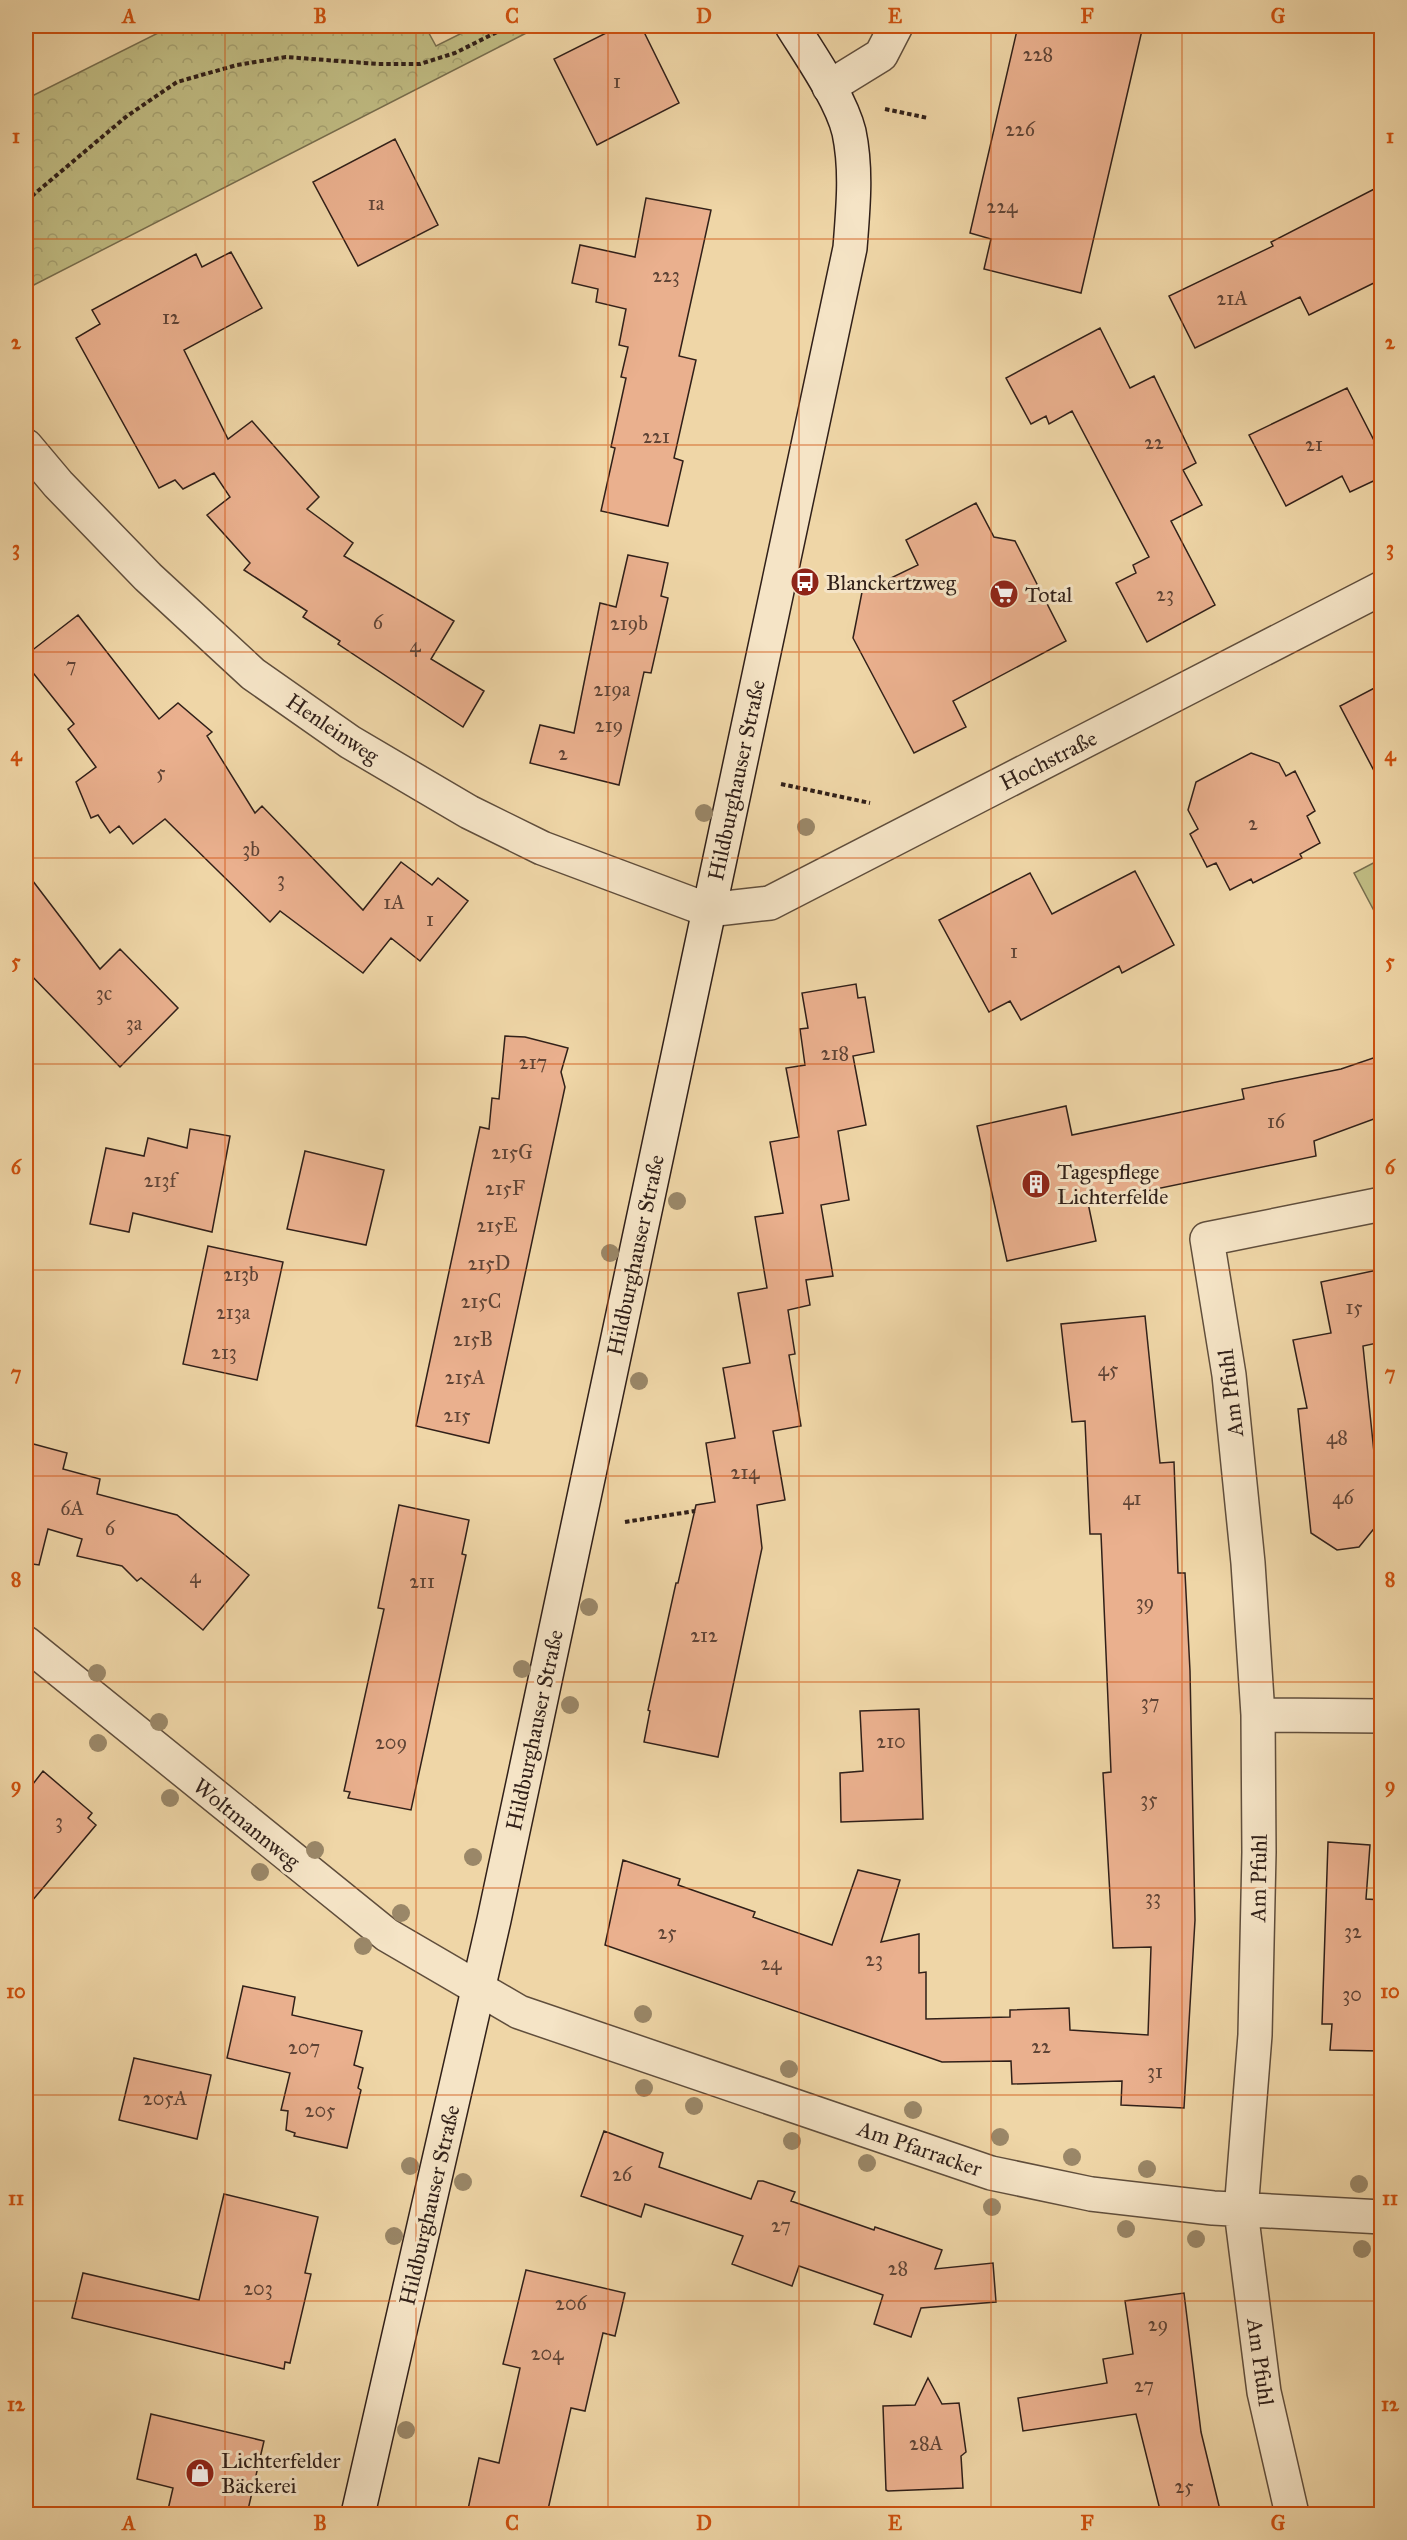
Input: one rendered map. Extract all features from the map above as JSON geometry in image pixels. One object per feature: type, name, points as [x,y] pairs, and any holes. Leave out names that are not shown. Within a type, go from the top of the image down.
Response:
[{"type":"street","points":[[792,26],[829,87],[881,55],[896,26]]},
{"type":"street","name":"Hildburghauser Straße","points":[[358,2514],[479,1990],[850,248],[855,189],[848,131],[829,87]]},
{"type":"street","name":"Henleinweg","points":[[26,446],[58,484],[148,577],[253,674],[350,742],[469,812],[542,848],[708,910]]},
{"type":"street","name":"Hochstraße","points":[[708,910],[770,903],[1382,588]]},
{"type":"street","name":"Am Pfuhl","points":[[1292,2514],[1264,2392],[1241,2211],[1255,2035],[1259,1852],[1258,1715],[1248,1563],[1229,1375],[1207,1239],[1382,1203]]},
{"type":"street","name":"Woltmannweg","points":[[26,1643],[387,1935],[479,1990]]},
{"type":"street","points":[[1258,1715],[1382,1716]]},
{"type":"street","name":"Am Pfarracker","points":[[479,1990],[519,2012],[991,2173],[1091,2194],[1241,2211],[1382,2217]]},
{"type":"path","points":[[26,201],[127,116],[177,82],[237,65],[286,57],[378,64],[420,63],[455,53],[509,26]]},
{"type":"path","points":[[893,112],[928,118]]},
{"type":"path","points":[[781,784],[874,804]]},
{"type":"path","points":[[625,1522],[695,1511]]},
{"type":"green space","points":[[172,26],[425,26],[436,46],[476,26],[540,26],[26,289],[26,99]]},
{"type":"green space","points":[[1381,859],[1381,924],[1354,873]]},
{"type":"building","points":[[620,26],[641,26],[679,103],[597,145],[554,59]]},
{"type":"building","points":[[1018,26],[1143,26],[1081,293],[984,269],[991,239],[970,233]]},
{"type":"building","points":[[395,139],[438,225],[358,266],[313,182]]},
{"type":"building","points":[[1382,185],[1382,279],[1309,315],[1300,297],[1195,348],[1169,296],[1273,246],[1271,242]]},
{"type":"building","points":[[646,198],[711,210],[679,356],[696,360],[674,458],[683,461],[668,526],[601,511],[615,448],[611,447],[626,378],[621,377],[628,347],[619,345],[626,309],[596,302],[598,289],[572,283],[580,245],[635,257]]},
{"type":"building","points":[[231,252],[262,308],[184,350],[228,439],[252,421],[319,497],[307,509],[353,543],[344,556],[454,621],[431,659],[484,691],[463,727],[338,644],[340,641],[303,617],[307,611],[244,570],[250,563],[207,515],[230,497],[214,473],[183,489],[175,480],[159,488],[76,338],[100,324],[92,310],[196,254],[202,267]]},
{"type":"building","points":[[1100,328],[1130,388],[1154,376],[1196,463],[1183,470],[1202,505],[1171,521],[1215,605],[1147,642],[1116,583],[1136,573],[1133,565],[1149,557],[1072,411],[1049,424],[1046,416],[1031,424],[1006,378]]},
{"type":"building","points":[[1347,388],[1382,456],[1382,477],[1350,492],[1342,476],[1286,506],[1249,435]]},
{"type":"building","points":[[976,503],[994,537],[1015,541],[1066,641],[953,701],[966,727],[914,753],[853,638],[862,592],[918,565],[906,540]]},
{"type":"building","points":[[628,555],[668,563],[661,596],[668,598],[651,673],[644,672],[619,785],[530,763],[540,725],[574,733],[600,603],[616,607]]},
{"type":"building","points":[[78,615],[159,719],[178,703],[212,732],[207,736],[255,813],[262,806],[363,910],[401,862],[432,885],[438,878],[468,901],[420,961],[391,938],[363,973],[280,911],[270,922],[165,819],[133,844],[119,826],[110,833],[98,815],[91,818],[76,782],[96,767],[68,729],[74,724],[26,664],[26,655]]},
{"type":"building","points":[[1382,684],[1382,786],[1340,706]]},
{"type":"building","points":[[1251,753],[1279,763],[1286,776],[1295,771],[1315,811],[1307,816],[1320,843],[1300,854],[1302,858],[1253,883],[1251,879],[1230,890],[1216,863],[1207,867],[1190,834],[1198,829],[1188,810],[1196,782]]},
{"type":"building","points":[[1135,871],[1174,945],[1122,973],[1119,966],[1021,1020],[1010,1001],[989,1012],[939,920],[1030,873],[1052,914]]},
{"type":"building","points":[[26,872],[100,969],[120,949],[178,1008],[120,1067],[26,970]]},
{"type":"building","points":[[856,984],[858,998],[865,997],[874,1052],[853,1056],[866,1125],[838,1131],[849,1200],[821,1205],[833,1276],[806,1280],[810,1305],[788,1310],[795,1354],[789,1355],[801,1426],[773,1431],[785,1500],[757,1505],[762,1548],[718,1757],[644,1742],[650,1711],[648,1710],[696,1505],[715,1502],[706,1443],[735,1438],[723,1368],[750,1363],[738,1293],[767,1288],[755,1217],[783,1213],[770,1142],[799,1137],[786,1068],[805,1065],[800,1029],[808,1028],[802,993]]},
{"type":"building","points":[[505,1036],[525,1037],[568,1048],[561,1072],[565,1087],[489,1443],[416,1426],[480,1127],[489,1129],[492,1098],[499,1099]]},
{"type":"building","points":[[1382,1055],[1382,1116],[1314,1141],[1316,1156],[1088,1203],[1096,1241],[1007,1261],[977,1126],[1066,1106],[1072,1135],[1244,1099],[1242,1089],[1341,1069]]},
{"type":"building","points":[[190,1129],[230,1136],[212,1232],[133,1213],[129,1232],[90,1224],[106,1148],[144,1156],[148,1138],[187,1148]]},
{"type":"building","points":[[305,1151],[384,1170],[366,1245],[287,1229]]},
{"type":"building","points":[[208,1246],[283,1262],[257,1380],[183,1364]]},
{"type":"building","points":[[1382,1269],[1382,1342],[1363,1346],[1381,1520],[1359,1547],[1337,1550],[1311,1533],[1298,1409],[1307,1408],[1293,1340],[1331,1333],[1321,1282]]},
{"type":"building","points":[[1145,1316],[1160,1463],[1174,1462],[1178,1573],[1185,1573],[1190,1671],[1195,1920],[1184,2108],[1121,2105],[1122,2081],[1012,2084],[1011,2061],[942,2062],[605,1945],[623,1860],[680,1879],[678,1885],[755,1912],[753,1917],[832,1945],[858,1870],[900,1880],[881,1942],[919,1934],[919,1973],[926,1972],[926,2019],[1010,2017],[1010,2010],[1069,2008],[1070,2030],[1148,2035],[1151,1947],[1113,1948],[1103,1773],[1111,1772],[1101,1534],[1090,1534],[1085,1421],[1072,1422],[1061,1324]]},
{"type":"building","points":[[26,1442],[67,1453],[63,1469],[100,1479],[97,1494],[177,1515],[249,1575],[203,1630],[141,1578],[137,1581],[122,1566],[77,1556],[82,1539],[48,1529],[39,1565],[26,1563]]},
{"type":"building","points":[[399,1505],[469,1520],[462,1554],[466,1555],[411,1810],[348,1798],[350,1792],[344,1791],[384,1609],[378,1608]]},
{"type":"building","points":[[919,1709],[923,1819],[841,1822],[840,1773],[863,1771],[860,1711]]},
{"type":"building","points":[[43,1771],[92,1813],[88,1818],[96,1825],[26,1908],[26,1793]]},
{"type":"building","points":[[1328,1842],[1370,1845],[1366,1899],[1382,1900],[1380,2051],[1330,2050],[1332,2024],[1322,2024]]},
{"type":"building","points":[[243,1986],[295,1997],[292,2015],[362,2031],[354,2065],[363,2068],[358,2088],[361,2090],[347,2148],[294,2136],[295,2133],[286,2130],[288,2111],[281,2110],[290,2073],[227,2058]]},
{"type":"building","points":[[134,2058],[211,2075],[197,2139],[119,2120]]},
{"type":"building","points":[[604,2131],[663,2153],[659,2167],[751,2199],[758,2181],[763,2181],[795,2192],[791,2201],[874,2230],[875,2227],[942,2250],[935,2269],[993,2263],[996,2302],[921,2308],[911,2337],[874,2324],[883,2295],[799,2266],[792,2286],[732,2264],[743,2236],[645,2204],[641,2217],[581,2196]]},
{"type":"building","points":[[224,2194],[318,2217],[305,2273],[311,2274],[290,2363],[285,2362],[284,2369],[72,2318],[83,2273],[199,2300]]},
{"type":"building","points":[[526,2270],[625,2293],[615,2336],[603,2333],[585,2411],[571,2408],[547,2514],[467,2514],[479,2458],[499,2463],[520,2368],[503,2364]]},
{"type":"building","points":[[1184,2293],[1201,2432],[1221,2514],[1161,2514],[1136,2414],[1023,2431],[1018,2398],[1107,2383],[1103,2359],[1133,2354],[1125,2301]]},
{"type":"building","points":[[928,2378],[942,2404],[959,2403],[966,2452],[961,2456],[963,2488],[888,2491],[886,2490],[883,2406],[915,2405]]},
{"type":"building","points":[[151,2414],[264,2441],[247,2514],[167,2514],[173,2488],[137,2479]]},
{"type":"place","name":"Blanckertzweg","points":[[805,582]]},
{"type":"place","name":"Total","points":[[1004,594]]},
{"type":"place","name":"Tagespflege Lichterfelde","points":[[1036,1184]]},
{"type":"place","name":"Lichterfelder Bäckerei","points":[[200,2473]]}]
